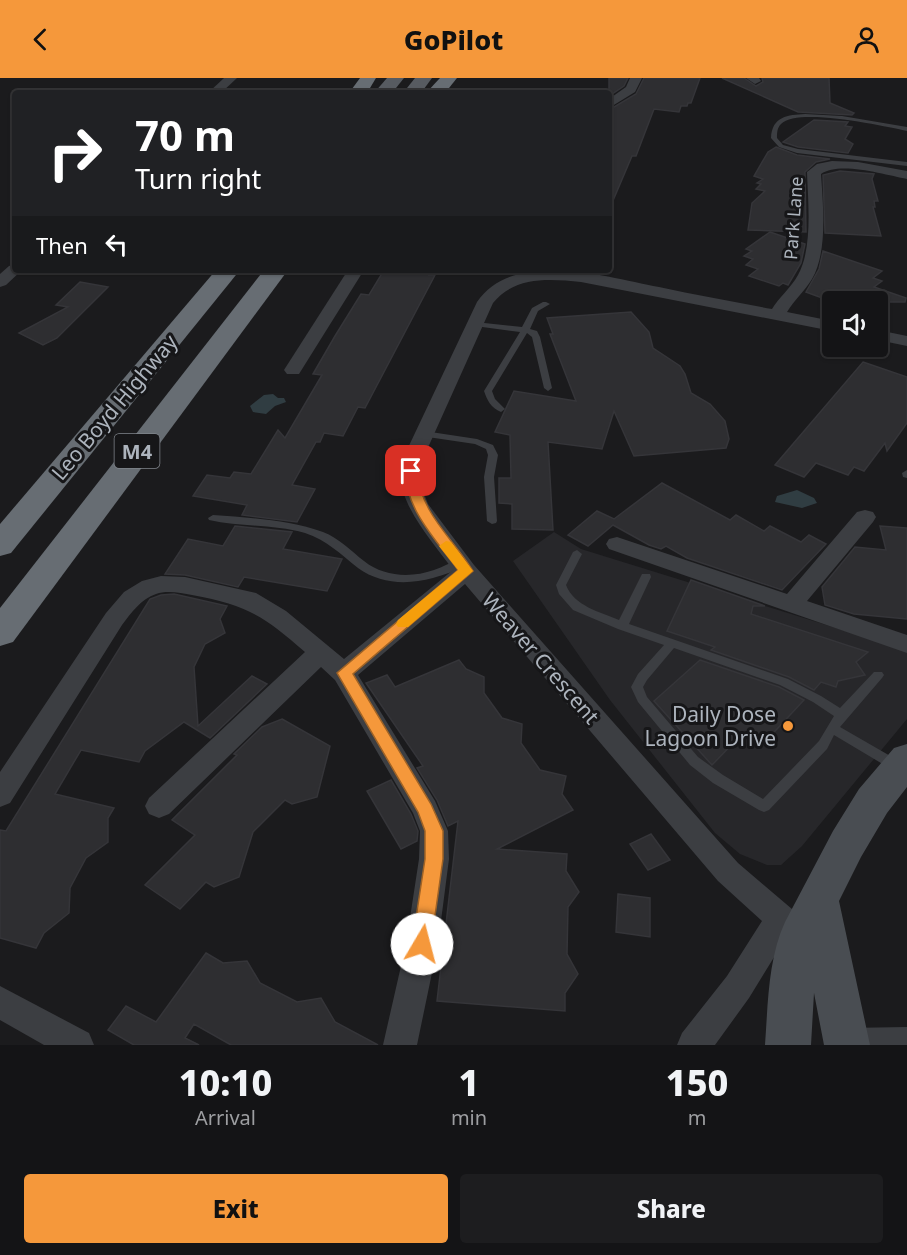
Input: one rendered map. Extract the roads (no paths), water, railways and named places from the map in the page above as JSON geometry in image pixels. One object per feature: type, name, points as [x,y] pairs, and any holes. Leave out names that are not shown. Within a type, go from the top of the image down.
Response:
[{"type":"highway","points":[[438,90],[449,78]]},
{"type":"highway","name":"Leo Boyd Highway","points":[[0,545],[226,273]]},
{"type":"highway","name":"Leo Boyd Highway","points":[[0,633],[274,273]]},
{"type":"main road","points":[[385,90],[396,78]]},
{"type":"street","points":[[217,90],[231,78]]},
{"type":"street","points":[[612,102],[631,89],[636,78]]},
{"type":"street","name":"Park Lane","points":[[777,315],[786,299],[805,278],[811,261],[816,219],[814,172],[818,167],[841,165],[907,176]]},
{"type":"street","points":[[0,282],[12,272]]},
{"type":"street","points":[[293,370],[354,273]]},
{"type":"street","name":"Weaver Crescent","points":[[534,273],[490,294],[424,434],[411,471],[412,488],[418,505],[463,567],[728,872],[807,929]]},
{"type":"street","name":"Weaver Crescent","points":[[546,273],[581,277],[822,324]]},
{"type":"street","points":[[888,337],[907,341]]},
{"type":"street","points":[[792,603],[865,517]]},
{"type":"street","points":[[617,544],[907,644]]},
{"type":"street","points":[[344,673],[463,567]]},
{"type":"street","points":[[0,795],[128,600],[152,585],[188,586],[239,596],[255,603],[279,619],[344,673],[425,809],[434,831],[434,859],[422,944],[400,1045]]},
{"type":"street","points":[[159,806],[320,653]]},
{"type":"street","points":[[788,1045],[792,986],[807,929],[847,844],[873,801],[903,764]]},
{"type":"street","points":[[807,929],[847,1045],[907,1044]]},
{"type":"street","points":[[694,1045],[738,987],[807,929]]},
{"type":"street","points":[[0,1002],[77,1045]]},
{"type":"lane","points":[[907,129],[829,117],[796,116],[781,121],[774,128],[774,138],[781,146],[797,151],[907,164]]},
{"type":"lane","points":[[501,409],[491,400],[488,392],[535,310],[546,304]]},
{"type":"lane","points":[[475,324],[534,333],[548,388]]},
{"type":"lane","points":[[424,434],[477,442],[490,447],[493,454],[489,477],[492,521]]},
{"type":"lane","points":[[213,518],[275,524],[320,534],[340,545],[363,566],[386,575],[426,578],[463,567]]},
{"type":"lane","points":[[577,554],[561,585],[563,591],[577,607],[622,627],[784,682],[817,699],[841,715]]},
{"type":"lane","points":[[622,627],[646,577]]},
{"type":"lane","points":[[672,643],[642,677],[637,687],[642,699],[694,761],[718,779],[764,806],[823,745],[841,715],[878,675]]},
{"type":"lane","points":[[832,728],[903,764]]},
{"type":"place","name":"Daily Dose Lagoon Drive","points":[[788,726]]}]
